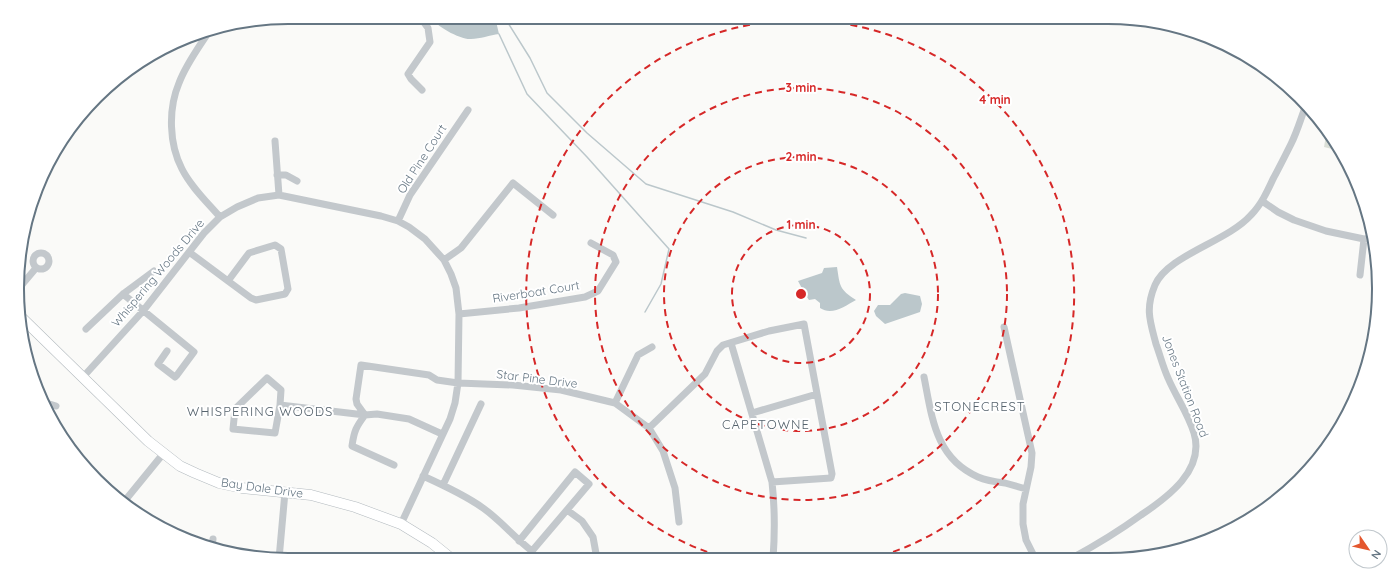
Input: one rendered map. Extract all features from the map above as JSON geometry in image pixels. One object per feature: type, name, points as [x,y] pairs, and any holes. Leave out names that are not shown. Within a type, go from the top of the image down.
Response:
[{"type":"street","points":[[422,90],[408,74],[430,42],[428,28],[425,24]]},
{"type":"street","points":[[206,37],[179,82],[174,98],[172,130],[176,156],[182,170],[188,180],[220,217]]},
{"type":"street","name":"Old Pine Court","points":[[398,221],[410,195],[468,110]]},
{"type":"street","name":"Jones Station Road","points":[[1082,553],[1099,544],[1173,492],[1193,463],[1197,448],[1194,433],[1187,415],[1168,378],[1159,352],[1149,315],[1150,301],[1162,273],[1173,264],[1218,240],[1251,216],[1262,201],[1291,144],[1304,111]]},
{"type":"street","points":[[275,141],[279,195]]},
{"type":"street","points":[[277,175],[286,175],[297,182]]},
{"type":"street","points":[[444,260],[461,248],[513,183],[553,215]]},
{"type":"street","name":"Whispering Woods Drive","points":[[83,377],[143,311],[204,232],[220,217],[237,207],[258,198],[279,195],[381,216],[398,221],[425,239],[444,260],[456,288],[459,314],[458,383],[455,403],[450,419],[401,524]]},
{"type":"street","points":[[1262,201],[1278,212],[1294,220],[1326,231],[1367,239]]},
{"type":"street","points":[[1360,275],[1364,239]]},
{"type":"street","name":"Riverboat Court","points":[[459,314],[520,308],[585,297],[598,291],[616,262],[613,255],[592,243]]},
{"type":"street","points":[[189,252],[228,281],[251,298],[256,300],[285,294],[288,289],[281,249],[275,246],[249,253],[228,281]]},
{"type":"street","points":[[24,282],[36,268]]},
{"type":"street","points":[[86,329],[123,294],[154,271]]},
{"type":"street","points":[[123,294],[194,352],[175,377],[158,364],[166,351]]},
{"type":"street","name":"Bay Dale Drive","points":[[26,321],[148,441],[180,466],[195,474],[219,483],[242,488],[310,495],[334,500],[401,524],[432,543],[444,553]]},
{"type":"street","points":[[649,428],[705,374],[717,351],[723,345],[769,331],[804,324],[831,478],[772,482]]},
{"type":"street","points":[[1004,327],[1032,453],[1031,467],[1023,504],[1023,524],[1026,540],[1032,553]]},
{"type":"street","points":[[731,343],[772,482],[775,505],[772,553]]},
{"type":"street","points":[[615,403],[638,355],[652,347]]},
{"type":"street","name":"Star Pine Drive","points":[[365,415],[356,399],[361,365],[429,375],[437,380],[458,383],[513,385],[560,390],[615,403],[649,428],[663,451],[675,488],[679,522]]},
{"type":"street","points":[[924,377],[934,427],[940,442],[950,458],[978,477],[1026,489]]},
{"type":"street","points":[[267,378],[280,390],[280,405],[275,433],[233,429],[235,409],[267,378]]},
{"type":"street","points":[[752,413],[817,394]]},
{"type":"street","points":[[51,404],[56,406]]},
{"type":"street","points":[[443,485],[481,404]]},
{"type":"street","points":[[280,405],[365,415],[377,414],[409,419],[442,434]]},
{"type":"street","points":[[365,415],[357,425],[354,432],[352,446],[394,465]]},
{"type":"street","points":[[128,498],[163,454]]},
{"type":"street","points":[[423,476],[443,485],[483,508],[519,541],[532,551],[589,484],[574,472],[519,541]]},
{"type":"street","points":[[280,552],[285,492]]},
{"type":"street","points":[[567,510],[582,521],[593,537],[596,553]]},
{"type":"shaded area","points":[[438,24],[497,24],[499,34],[467,39],[455,35]]},
{"type":"shaded area","points":[[1325,139],[1332,149],[1324,147]]},
{"type":"shaded area","points":[[837,267],[843,290],[856,300],[834,311],[829,311],[820,308],[820,303],[815,299],[809,300],[798,281],[822,273],[824,268]]},
{"type":"shaded area","points":[[905,293],[920,296],[922,304],[920,312],[885,324],[876,316],[874,311],[878,305],[890,305],[901,294]]},
{"type":"waterway","points":[[509,24],[530,58],[547,93],[587,133],[646,184],[733,212],[776,230],[806,238]]},
{"type":"waterway","points":[[499,34],[527,94],[587,157],[669,249],[661,284],[645,312]]},
{"type":"district","name":"STONECREST","points":[[980,406]]},
{"type":"district","name":"WHISPERING WOODS","points":[[260,411]]},
{"type":"district","name":"CAPETOWNE","points":[[766,424]]}]
